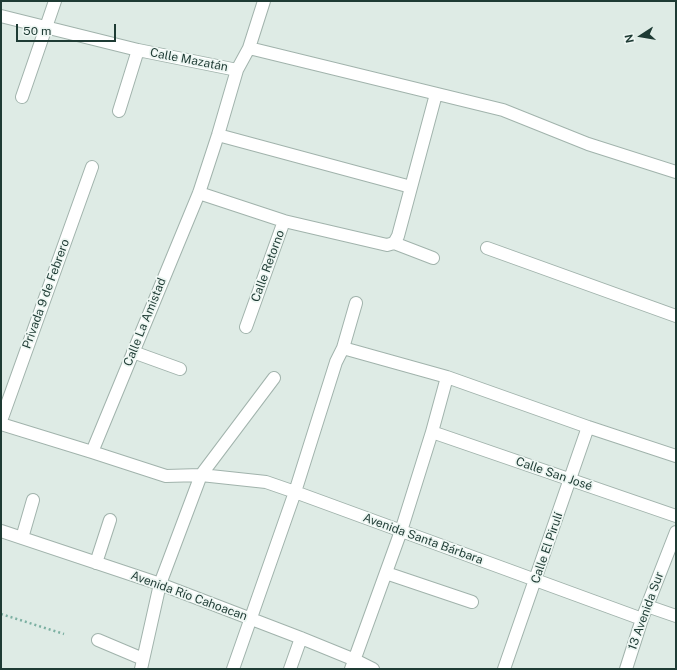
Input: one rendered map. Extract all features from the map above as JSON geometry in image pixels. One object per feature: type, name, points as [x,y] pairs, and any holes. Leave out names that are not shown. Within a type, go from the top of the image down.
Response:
[{"type":"street","points":[[22,98],[55,1]]},
{"type":"street","name":"Calle La Amistad","points":[[92,452],[199,193],[237,70],[249,48],[264,1]]},
{"type":"street","name":"Calle Mazatán","points":[[1,16],[138,50],[237,70]]},
{"type":"street","points":[[249,48],[503,110],[588,144],[676,172]]},
{"type":"street","points":[[119,111],[138,50]]},
{"type":"street","points":[[394,243],[398,236],[436,94]]},
{"type":"street","points":[[218,135],[411,187]]},
{"type":"street","name":"Privada 9 de Febrero","points":[[1,421],[92,167]]},
{"type":"street","name":"Calle Retorno","points":[[199,193],[284,221],[246,327]]},
{"type":"street","points":[[284,221],[387,245],[394,243],[432,258]]},
{"type":"street","points":[[487,248],[676,316]]},
{"type":"street","points":[[233,669],[295,492],[336,362],[343,348],[356,303]]},
{"type":"street","points":[[343,348],[447,377],[588,427],[676,456]]},
{"type":"street","points":[[133,352],[180,369]]},
{"type":"street","points":[[353,664],[401,531],[432,432],[447,377]]},
{"type":"street","points":[[98,640],[142,664],[160,584],[201,475],[274,378]]},
{"type":"street","name":"Avenida Santa Bárbara","points":[[1,424],[166,476],[201,475],[266,482],[642,619]]},
{"type":"street","name":"Calle El Pirulí","points":[[504,669],[588,427]]},
{"type":"street","name":"Calle San José","points":[[432,432],[676,516]]},
{"type":"street","points":[[22,538],[33,500]]},
{"type":"street","points":[[96,563],[110,520]]},
{"type":"street","name":"Avenida Río Cahoacan","points":[[1,531],[160,584],[301,638],[353,664],[373,669]]},
{"type":"street","name":"13 Avenida Sur","points":[[626,669],[642,619],[676,532]]},
{"type":"street","points":[[386,573],[472,602]]},
{"type":"street","points":[[647,606],[676,616]]},
{"type":"street","points":[[290,669],[301,638]]},
{"type":"path","points":[[1,614],[64,634]]}]
